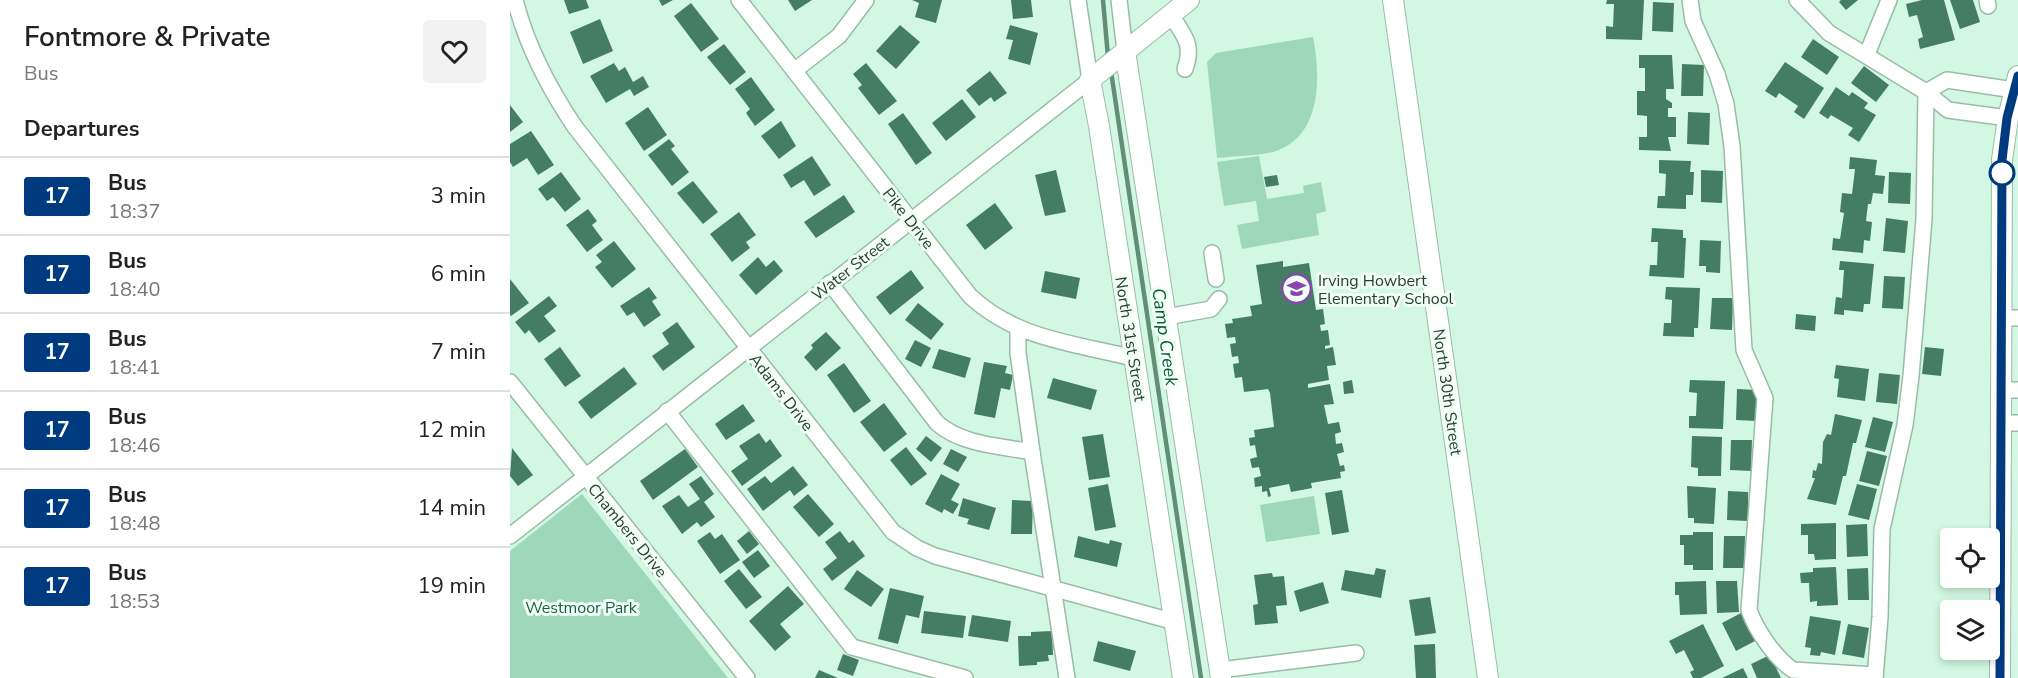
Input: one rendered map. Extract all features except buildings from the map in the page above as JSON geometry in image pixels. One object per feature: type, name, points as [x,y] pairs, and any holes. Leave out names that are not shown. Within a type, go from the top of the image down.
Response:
[{"type":"main road","name":"Water Street","points":[[1090,80],[1189,0]]},
{"type":"main road","name":"North 30th Street","points":[[1393,0],[1488,678]]},
{"type":"main road","points":[[1125,51],[1220,674]]},
{"type":"main road","name":"North 31st Street","points":[[1090,80],[1100,126],[1133,358],[1183,678]]},
{"type":"main road","points":[[2000,678],[2009,423],[2009,318],[2002,160],[2007,118],[2016,83]]},
{"type":"street","name":"Adams Drive","points":[[515,0],[530,49],[564,111],[893,532],[903,540],[934,556],[1175,622]]},
{"type":"street","name":"Pike Drive","points":[[739,0],[970,296],[999,320],[1018,328],[1133,358]]},
{"type":"street","points":[[794,71],[839,36],[866,0]]},
{"type":"street","name":"North 31st Street","points":[[1078,0],[1090,80]]},
{"type":"street","points":[[1119,0],[1125,51]]},
{"type":"street","points":[[1690,0],[1694,21],[1717,74],[1726,104],[1732,146],[1744,350],[1765,398],[1766,413],[1749,610],[1753,621],[1785,665],[1793,670],[1875,677],[1880,617],[1882,529],[1905,425],[1911,376],[1924,219],[1926,92]]},
{"type":"street","points":[[1797,0],[1829,33],[1867,54],[1926,92],[1948,110],[2007,118]]},
{"type":"street","points":[[1867,54],[1889,0]]},
{"type":"street","points":[[1171,15],[1188,43],[1190,55],[1185,69]]},
{"type":"street","name":"Water Street","points":[[510,536],[1090,80]]},
{"type":"street","points":[[1926,92],[1947,80],[2016,83]]},
{"type":"street","points":[[1212,253],[1216,279]]},
{"type":"street","points":[[830,283],[945,430],[970,441],[1032,452]]},
{"type":"street","points":[[1166,317],[1211,309],[1219,299]]},
{"type":"street","points":[[1018,328],[1018,353],[1067,678]]},
{"type":"street","name":"Chambers Drive","points":[[510,381],[747,678]]},
{"type":"street","points":[[667,411],[852,647],[965,678]]},
{"type":"street","points":[[1220,674],[1356,653]]},
{"type":"green space","points":[[1313,37],[1317,87],[1309,120],[1301,134],[1289,145],[1273,152],[1217,158],[1207,62],[1216,53]]},
{"type":"green space","points":[[1259,156],[1267,199],[1304,193],[1303,186],[1321,182],[1326,211],[1316,214],[1319,235],[1242,249],[1237,225],[1259,221],[1256,201],[1224,206],[1217,162]]},
{"type":"green space","name":"Westmoor Park","points":[[582,494],[728,678],[510,678],[510,551]]},
{"type":"green space","points":[[1314,496],[1320,534],[1266,542],[1260,505]]},
{"type":"waterway","name":"Camp Creek","points":[[1103,0],[1108,57]]},
{"type":"waterway","name":"Camp Creek","points":[[1111,71],[1201,678]]},
{"type":"bus line","name":"17","points":[[2000,678],[2002,160],[2007,118],[2018,76]]},
{"type":"place","name":"Irving Howbert Elementary School","points":[[1297,289]]}]
